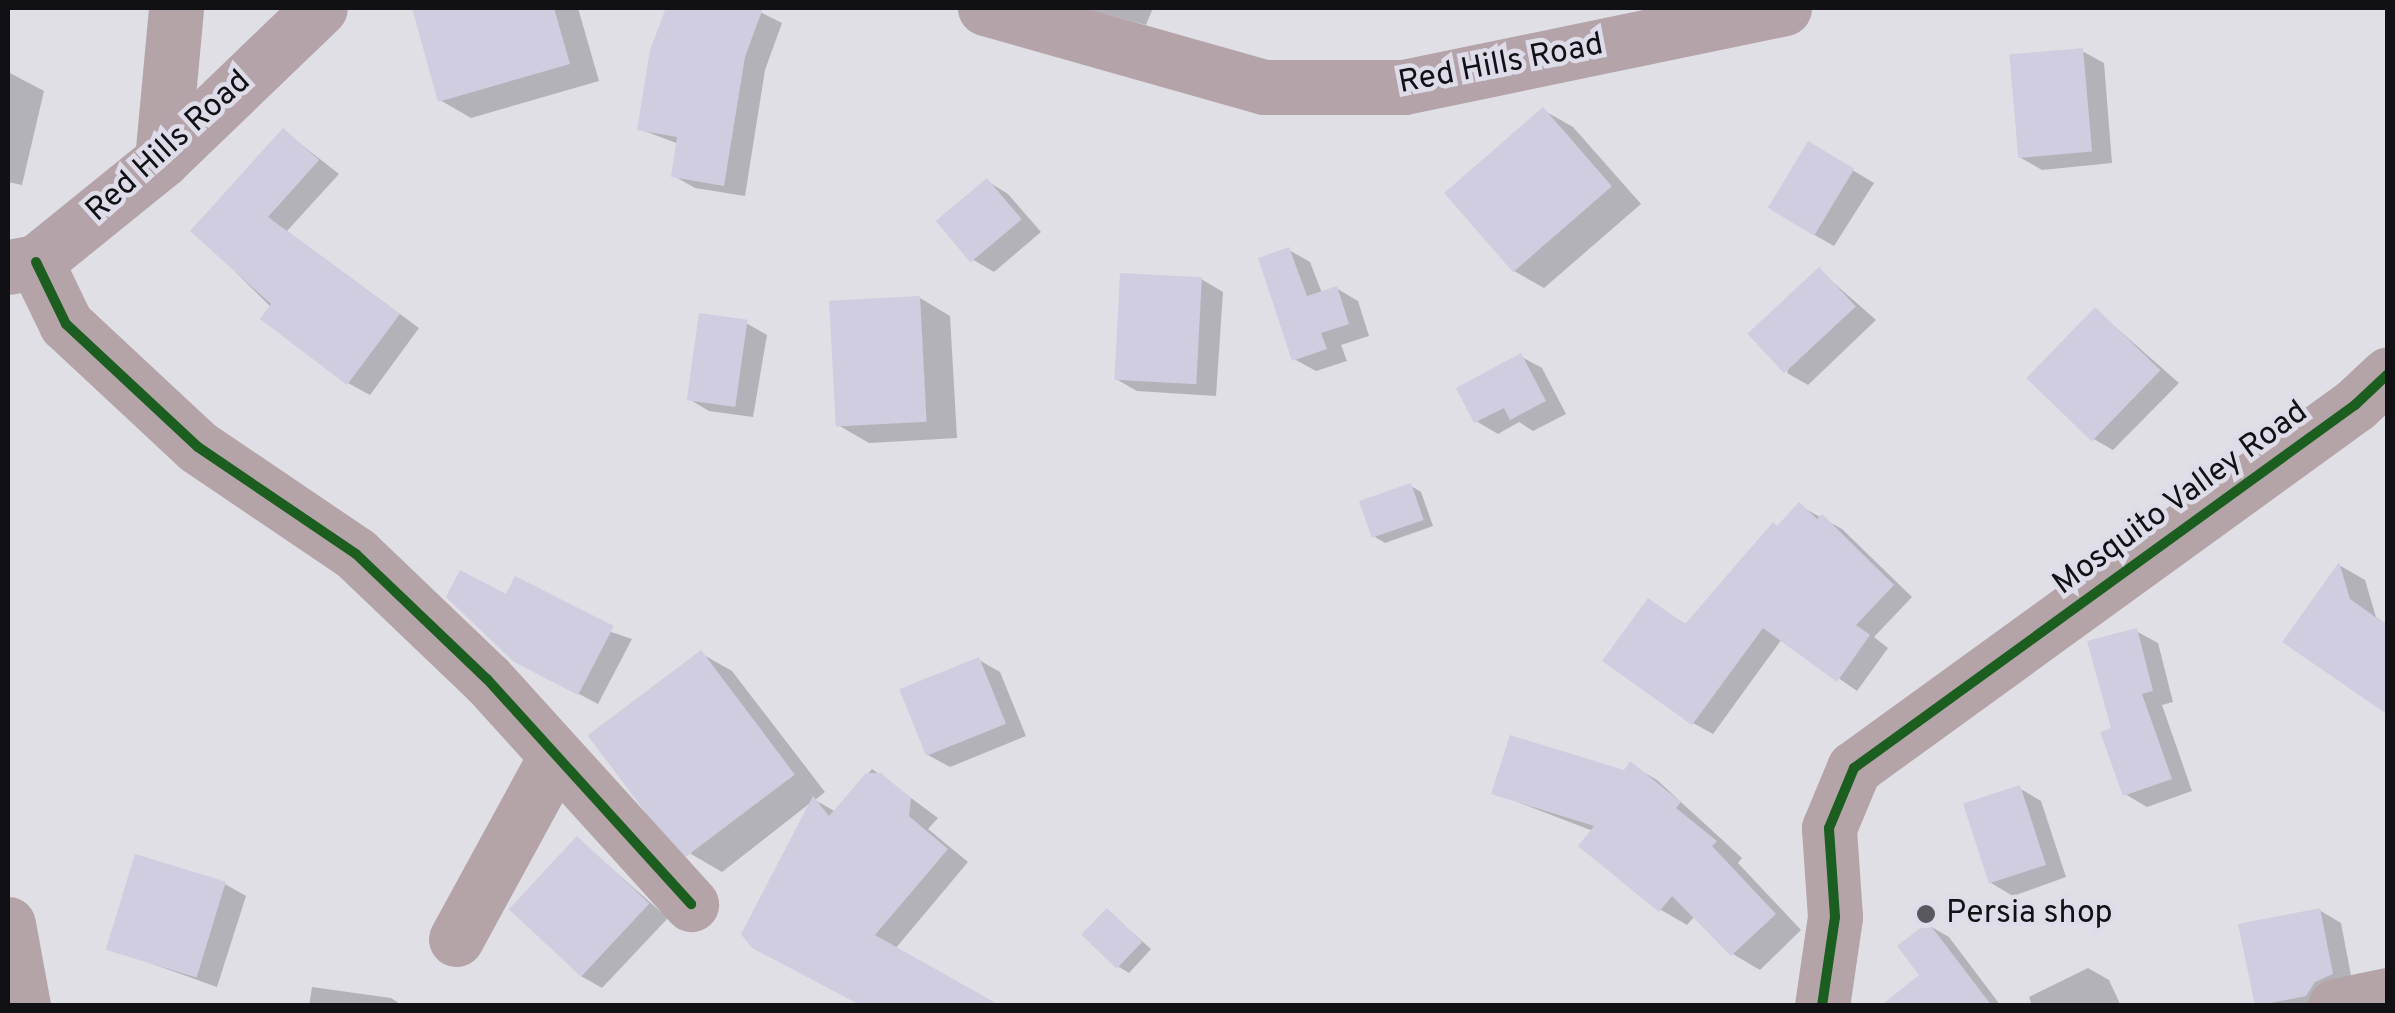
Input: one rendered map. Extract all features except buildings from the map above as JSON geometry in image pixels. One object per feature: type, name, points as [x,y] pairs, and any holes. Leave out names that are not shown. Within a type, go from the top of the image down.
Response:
[{"type":"main road","name":"Red Hills Road","points":[[22,264],[162,160],[320,8]]},
{"type":"main road","name":"Red Hills Road","points":[[985,8],[1264,86],[1369,87],[1404,87],[1784,8]]},
{"type":"street","points":[[162,160],[176,8]]},
{"type":"street","points":[[22,264],[66,324],[198,447],[356,554],[487,679],[554,759],[692,904]]},
{"type":"street","name":"Mosquito Valley Road","points":[[1822,1006],[1835,917],[1829,828],[1835,802],[1854,768],[2355,405],[2388,374]]},
{"type":"street","points":[[456,939],[554,759]]},
{"type":"street","points":[[8,924],[23,1006]]},
{"type":"street","points":[[2335,1006],[2388,994]]},
{"type":"cycle path","points":[[36,262],[66,324],[198,447],[356,554],[487,679],[691,904]]},
{"type":"cycle path","points":[[1822,1006],[1835,917],[1829,828],[1854,768],[2355,405],[2388,374]]},
{"type":"place","name":"Persia shop","points":[[1926,914]]}]
